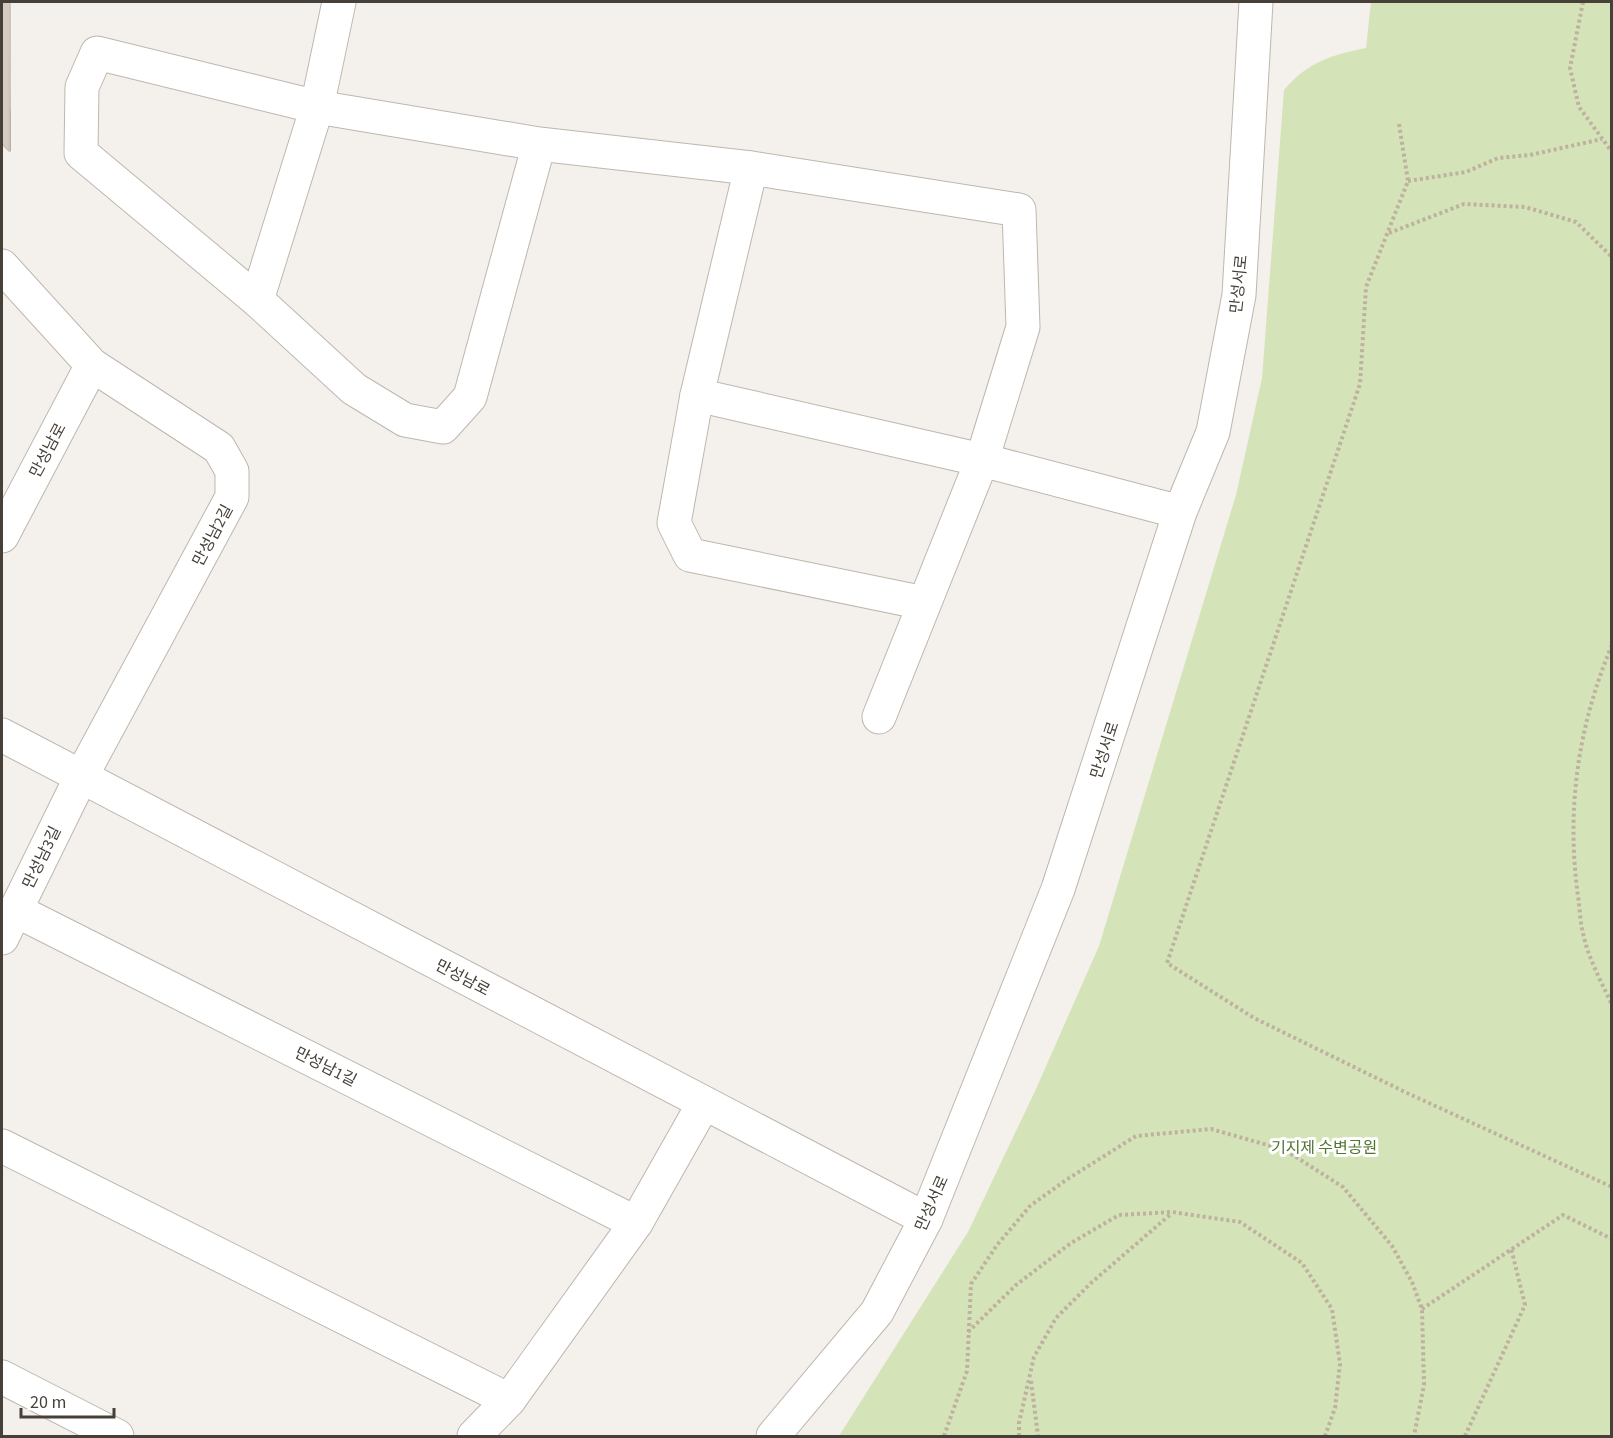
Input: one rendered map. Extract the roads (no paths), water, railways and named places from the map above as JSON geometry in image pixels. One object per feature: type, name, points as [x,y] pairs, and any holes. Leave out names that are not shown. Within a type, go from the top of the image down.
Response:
[{"type":"street","points":[[257,300],[317,106],[339,2]]},
{"type":"street","name":"만성서로","points":[[773,1437],[877,1312],[926,1219],[1058,889],[1180,512],[1213,432],[1239,295],[1256,2]]},
{"type":"street","points":[[538,144],[470,398],[442,427],[405,420],[354,389],[257,300],[81,153],[82,87],[97,52],[317,106],[538,144],[751,168],[1019,210],[1023,327],[982,460],[879,717]]},
{"type":"street","points":[[751,168],[697,395],[674,523],[690,555],[924,603]]},
{"type":"street","name":"만성남2길","points":[[2,266],[92,365],[219,448],[232,471],[232,497],[81,777]]},
{"type":"street","name":"만성남로","points":[[2,536],[92,365]]},
{"type":"street","points":[[697,395],[982,460],[1180,512]]},
{"type":"street","name":"만성남로","points":[[2,735],[926,1219]]},
{"type":"street","name":"만성남3길","points":[[8,924],[81,777]]},
{"type":"street","name":"만성남1길","points":[[8,924],[636,1223]]},
{"type":"street","points":[[474,1437],[509,1400],[636,1223],[704,1103]]},
{"type":"street","points":[[2,1146],[509,1400]]},
{"type":"street","points":[[2,1377],[117,1437]]},
{"type":"park label","name":"기지제 수변공원","points":[[1324,1147]]}]
